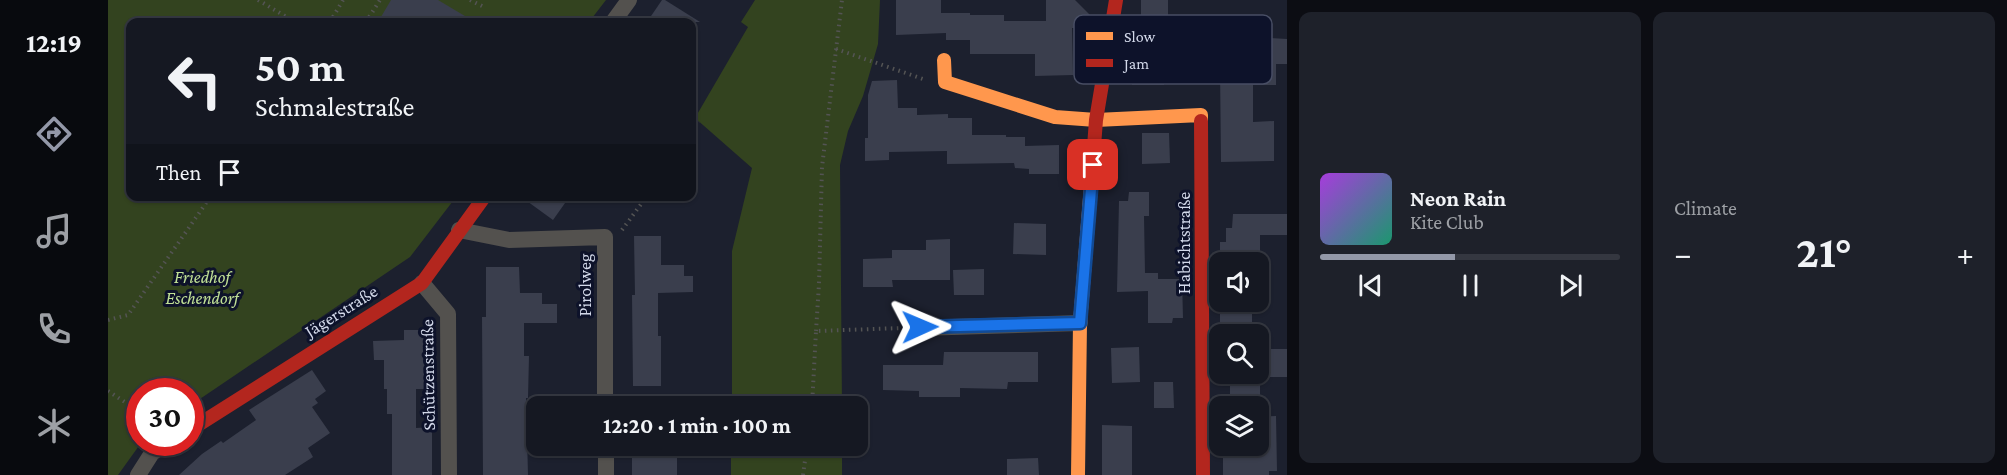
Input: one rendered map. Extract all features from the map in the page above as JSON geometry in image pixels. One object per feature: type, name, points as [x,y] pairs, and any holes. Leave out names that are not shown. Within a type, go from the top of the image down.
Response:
[{"type":"street","points":[[616,18],[629,0]]},
{"type":"street","points":[[1114,15],[1116,0]]},
{"type":"street","points":[[944,60],[945,82],[1055,117],[1096,120]]},
{"type":"street","points":[[1078,475],[1080,323],[1096,120],[1102,84]]},
{"type":"street","name":"Habichtstraße","points":[[1096,120],[1201,115],[1203,475]]},
{"type":"street","name":"Jägerstraße","points":[[204,420],[422,284],[481,201]]},
{"type":"street","name":"Pirolweg","points":[[459,230],[509,240],[605,237],[605,396]]},
{"type":"street","name":"Schützenstraße","points":[[422,284],[448,314],[449,475]]},
{"type":"street","points":[[920,327],[1080,323]]},
{"type":"street","points":[[138,475],[151,456]]},
{"type":"street","points":[[606,456],[606,475]]},
{"type":"path","points":[[258,0],[288,18]]},
{"type":"path","points":[[332,18],[343,0]]},
{"type":"path","points":[[369,18],[380,0]]},
{"type":"path","points":[[470,0],[486,8]]},
{"type":"path","points":[[813,396],[819,284],[822,166],[842,0]]},
{"type":"path","points":[[836,49],[915,77],[945,82]]},
{"type":"path","points":[[696,126],[699,122]]},
{"type":"path","points":[[108,320],[128,315],[208,201]]},
{"type":"path","points":[[605,237],[624,229],[644,201]]},
{"type":"path","points":[[816,331],[920,327]]},
{"type":"path","points":[[109,392],[126,403]]},
{"type":"path","points":[[802,475],[805,456]]},
{"type":"green space","name":"Friedhof Eschendorf","points":[[108,0],[606,0],[592,18],[126,18],[126,201],[453,201],[410,257],[204,396],[204,378],[126,378],[126,456],[132,456],[118,475],[108,475]]},
{"type":"green space","points":[[755,0],[880,0],[878,44],[863,96],[848,131],[840,165],[842,396],[732,396],[732,251],[752,168],[696,119],[696,116],[748,27],[741,22]]},
{"type":"green space","points":[[731,456],[842,456],[842,475],[731,475]]},
{"type":"building","points":[[391,0],[438,0],[468,18],[380,18]]},
{"type":"building","points":[[662,0],[665,0],[694,18],[650,18]]},
{"type":"building","points":[[896,0],[941,0],[941,13],[1004,15],[1004,21],[1046,21],[1046,0],[1075,0],[1090,15],[1074,15],[1073,75],[1035,76],[1035,54],[970,54],[970,40],[946,40],[946,33],[896,35]]},
{"type":"building","points":[[1141,0],[1168,0],[1168,15],[1141,15]]},
{"type":"building","points":[[1272,38],[1287,39],[1287,64],[1276,64],[1276,85],[1253,85],[1253,122],[1274,121],[1274,161],[1221,162],[1220,84],[1272,84]]},
{"type":"building","points":[[897,80],[898,108],[917,108],[917,115],[948,114],[948,118],[972,118],[972,135],[1025,137],[1025,146],[1059,145],[1059,174],[1029,174],[1029,169],[1015,168],[1014,163],[947,164],[947,151],[889,152],[889,160],[865,161],[865,138],[868,138],[868,95],[872,81]]},
{"type":"building","points":[[1164,84],[1164,85],[1132,85]]},
{"type":"building","points":[[1142,133],[1169,133],[1170,163],[1142,164]]},
{"type":"building","points":[[1129,192],[1149,192],[1149,216],[1144,216],[1145,273],[1158,273],[1158,279],[1182,279],[1183,318],[1173,318],[1172,323],[1148,323],[1148,291],[1117,292],[1119,201],[1128,201]]},
{"type":"building","points":[[527,201],[566,201],[553,220]]},
{"type":"building","points":[[1233,214],[1287,214],[1287,235],[1260,235],[1260,252],[1220,252],[1220,242],[1226,242],[1226,228],[1232,228]]},
{"type":"building","points":[[1014,223],[1046,224],[1046,255],[1013,254]]},
{"type":"building","points":[[634,236],[661,236],[661,265],[684,265],[684,276],[693,276],[693,292],[658,293],[661,386],[633,386]]},
{"type":"building","points":[[950,239],[950,280],[892,280],[893,287],[863,287],[863,259],[892,258],[892,250],[926,250],[926,240]]},
{"type":"building","points":[[486,267],[519,267],[520,293],[542,293],[542,304],[557,304],[557,323],[524,323],[524,356],[529,356],[528,396],[526,396],[528,475],[483,475],[482,317],[486,317]]},
{"type":"building","points":[[984,269],[984,295],[954,295],[953,270]]},
{"type":"building","points":[[1220,312],[1252,312],[1252,324],[1220,324]]},
{"type":"building","points":[[404,330],[432,330],[432,389],[416,389],[416,428],[432,427],[432,475],[392,475],[392,414],[387,414],[384,360],[374,360],[373,341],[404,340]]},
{"type":"building","points":[[1139,347],[1140,382],[1112,383],[1111,348]]},
{"type":"building","points":[[1269,349],[1287,349],[1287,377],[1269,377]]},
{"type":"building","points":[[944,352],[1038,352],[1038,382],[1008,382],[1007,389],[960,388],[960,397],[919,397],[919,391],[883,390],[883,365],[943,365]]},
{"type":"building","points":[[312,370],[326,391],[315,399],[318,403],[312,407],[330,433],[308,448],[313,457],[285,475],[179,475],[200,456],[204,456],[204,453],[221,441],[223,443],[256,420],[249,410]]},
{"type":"building","points":[[1154,382],[1173,382],[1174,408],[1154,408]]},
{"type":"building","points":[[1230,384],[1260,384],[1260,396],[1230,396]]},
{"type":"building","points":[[1269,416],[1276,416],[1277,471],[1269,471],[1269,475],[1223,475],[1223,456],[1269,456]]},
{"type":"building","points":[[1102,425],[1132,426],[1132,475],[1102,475]]},
{"type":"building","points":[[632,456],[677,456],[677,475],[632,475]]},
{"type":"building","points":[[1038,458],[1039,475],[1007,475],[1007,459]]},
{"type":"traffic: slow","points":[[944,60],[945,82],[1055,117],[1096,120],[1201,115],[1201,121]]},
{"type":"traffic: slow","points":[[1078,475],[1080,323],[1092,173]]},
{"type":"traffic: jam","points":[[1114,15],[1116,0]]},
{"type":"traffic: jam","points":[[1092,173],[1096,120],[1102,84]]},
{"type":"traffic: jam","points":[[1201,121],[1203,475]]},
{"type":"traffic: jam","points":[[204,421],[422,283],[481,201]]},
{"type":"route","points":[[920,327],[1080,323],[1093,165]]}]
